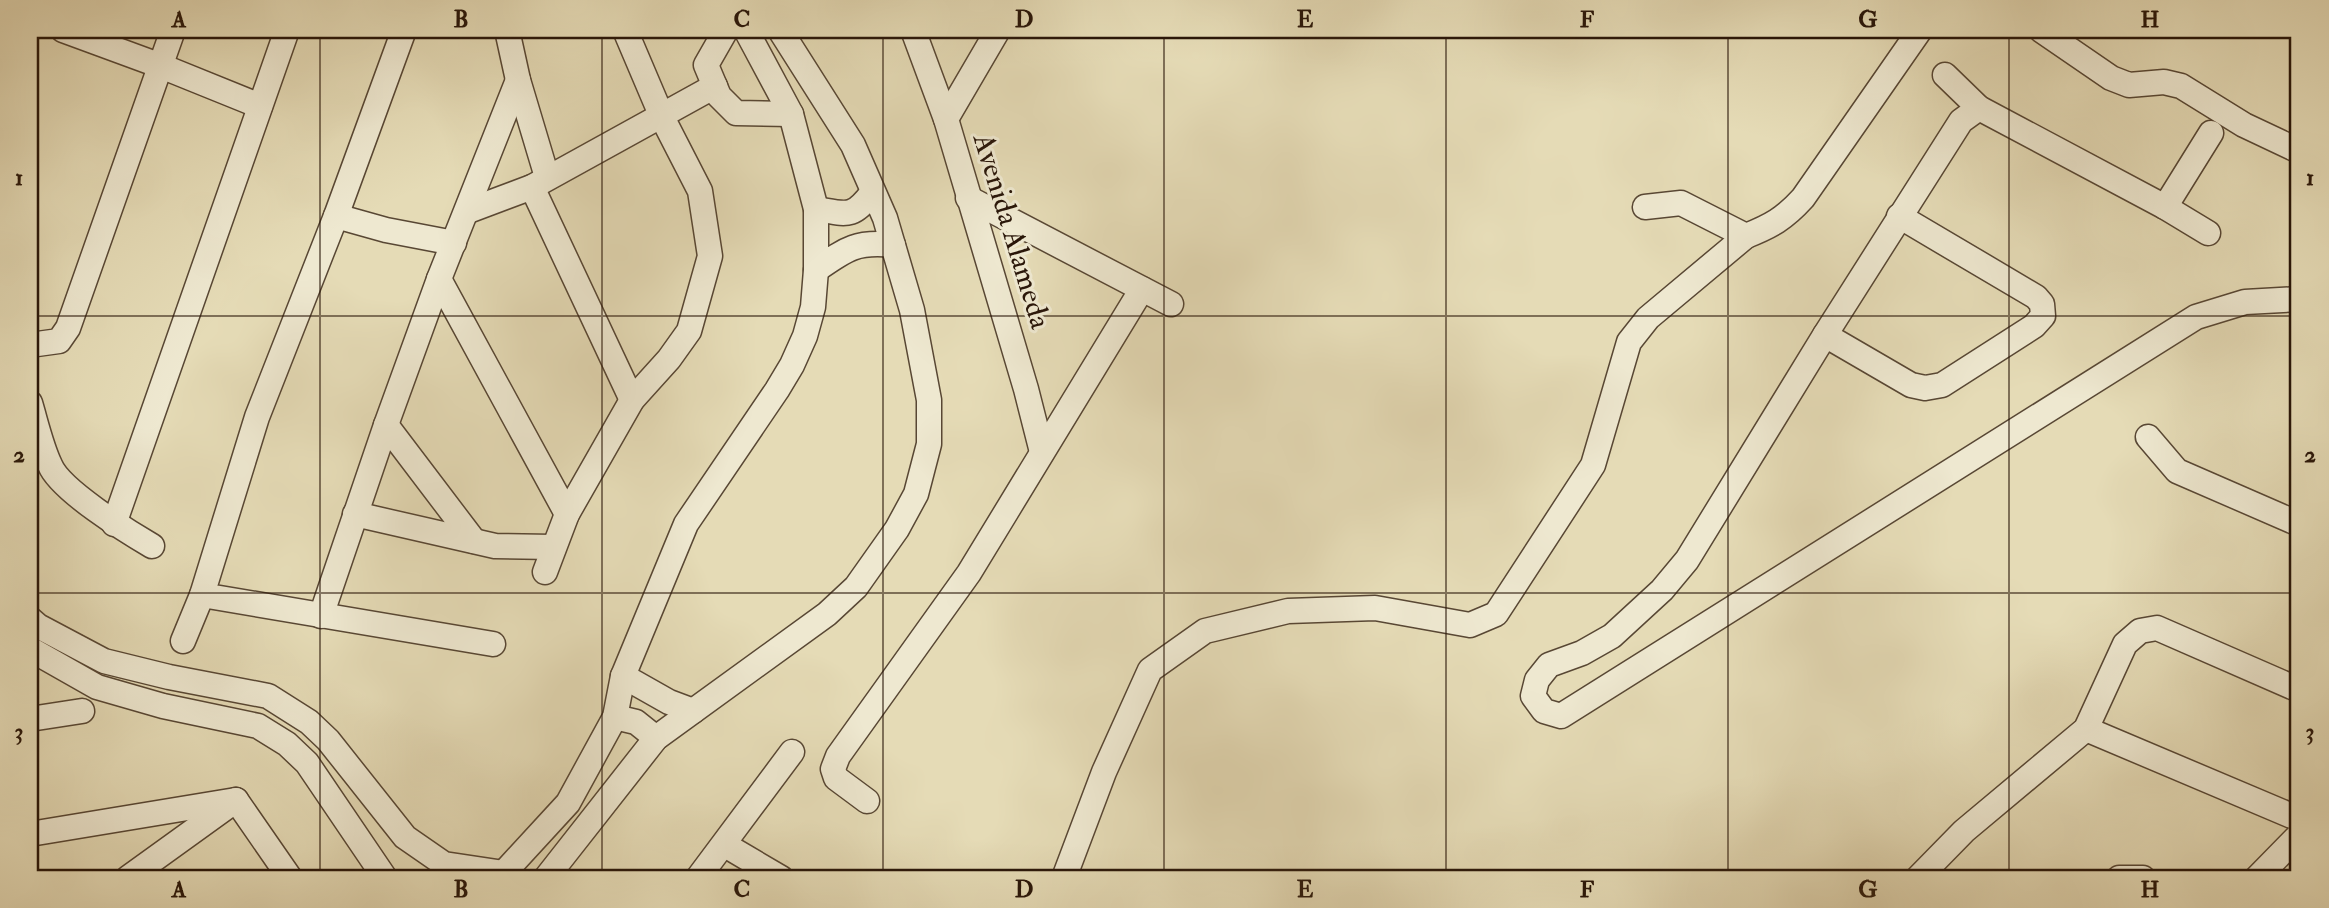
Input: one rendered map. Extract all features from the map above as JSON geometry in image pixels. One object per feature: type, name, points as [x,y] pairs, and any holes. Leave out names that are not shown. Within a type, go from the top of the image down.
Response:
[{"type":"street","points":[[63,30],[260,106]]},
{"type":"street","points":[[30,345],[59,341],[68,328],[173,30]]},
{"type":"street","points":[[114,524],[287,30]]},
{"type":"street","points":[[183,641],[201,596],[257,417],[336,216],[404,30]]},
{"type":"street","points":[[507,30],[540,182],[632,400]]},
{"type":"street","points":[[545,572],[567,514],[632,400],[669,359],[688,331],[710,256],[700,191],[662,117],[626,38],[625,30]]},
{"type":"street","points":[[726,30],[706,65],[719,96],[737,113],[791,114]]},
{"type":"street","points":[[30,619],[38,626],[104,661],[268,696],[309,722],[328,740],[405,837],[444,864],[501,876],[568,803],[615,718],[623,676],[686,524],[792,365],[805,336],[813,307],[816,209],[791,114],[746,30]]},
{"type":"street","points":[[546,878],[656,738],[827,614],[856,587],[897,529],[916,494],[929,444],[929,400],[912,310],[893,245],[885,218],[853,145],[780,30]]},
{"type":"street","name":"Avenida Alameda","points":[[913,30],[946,120],[1042,453]]},
{"type":"street","points":[[946,120],[998,30]]},
{"type":"street","points":[[1064,878],[1104,772],[1150,670],[1205,631],[1288,611],[1375,608],[1470,625],[1496,614],[1593,466],[1629,342],[1648,318],[1746,236],[1773,225],[1803,198],[1920,30]]},
{"type":"street","points":[[2041,30],[2111,78],[2129,85],[2164,82],[2181,86],[2245,125],[2299,151]]},
{"type":"street","points":[[1945,75],[1979,108],[2165,207],[2208,233]]},
{"type":"street","points":[[321,616],[439,279],[468,211],[517,80]]},
{"type":"street","points":[[468,211],[540,182],[715,86]]},
{"type":"street","points":[[1979,108],[1961,121],[1899,216],[1687,560],[1662,590],[1612,636],[1582,653],[1549,665],[1537,680],[1533,696],[1544,711],[1561,716],[2196,317],[2245,302],[2299,299]]},
{"type":"street","points":[[2165,207],[2211,133]]},
{"type":"street","points":[[816,209],[843,214],[859,210],[873,192]]},
{"type":"street","points":[[968,198],[1171,304]]},
{"type":"street","points":[[1645,207],[1681,203],[1746,236]]},
{"type":"street","points":[[336,216],[386,230],[454,243]]},
{"type":"street","points":[[1825,335],[1911,385],[1925,388],[1942,385],[2034,326],[2043,316],[2042,304],[2036,297],[1899,216]]},
{"type":"street","points":[[816,270],[844,250],[869,243],[893,245]]},
{"type":"street","points":[[439,279],[567,514]]},
{"type":"street","points":[[867,801],[836,778],[833,769],[838,756],[969,573],[1142,289]]},
{"type":"street","points":[[30,403],[51,468],[70,488],[114,524],[152,546]]},
{"type":"street","points":[[386,425],[474,541]]},
{"type":"street","points":[[2148,437],[2177,471],[2299,524]]},
{"type":"street","points":[[355,514],[495,546],[553,547]]},
{"type":"street","points":[[201,596],[493,644]]},
{"type":"street","points":[[1918,878],[1965,831],[2086,729],[2126,644],[2140,631],[2157,628],[2299,690]]},
{"type":"street","points":[[30,649],[97,687],[163,706],[258,726],[287,744],[307,763],[385,878]]},
{"type":"street","points":[[623,676],[669,702],[693,711]]},
{"type":"street","points":[[30,719],[82,711]]},
{"type":"street","points":[[615,718],[636,722],[656,738]]},
{"type":"street","points":[[287,744],[309,722]]},
{"type":"street","points":[[2086,729],[2299,819]]},
{"type":"street","points":[[698,878],[792,752]]},
{"type":"street","points":[[30,834],[236,800]]},
{"type":"street","points":[[128,878],[236,800]]},
{"type":"street","points":[[236,800],[290,878]]},
{"type":"street","points":[[2258,878],[2299,835]]},
{"type":"street","points":[[725,845],[781,878]]},
{"type":"street","points":[[2119,878],[2143,878]]}]
